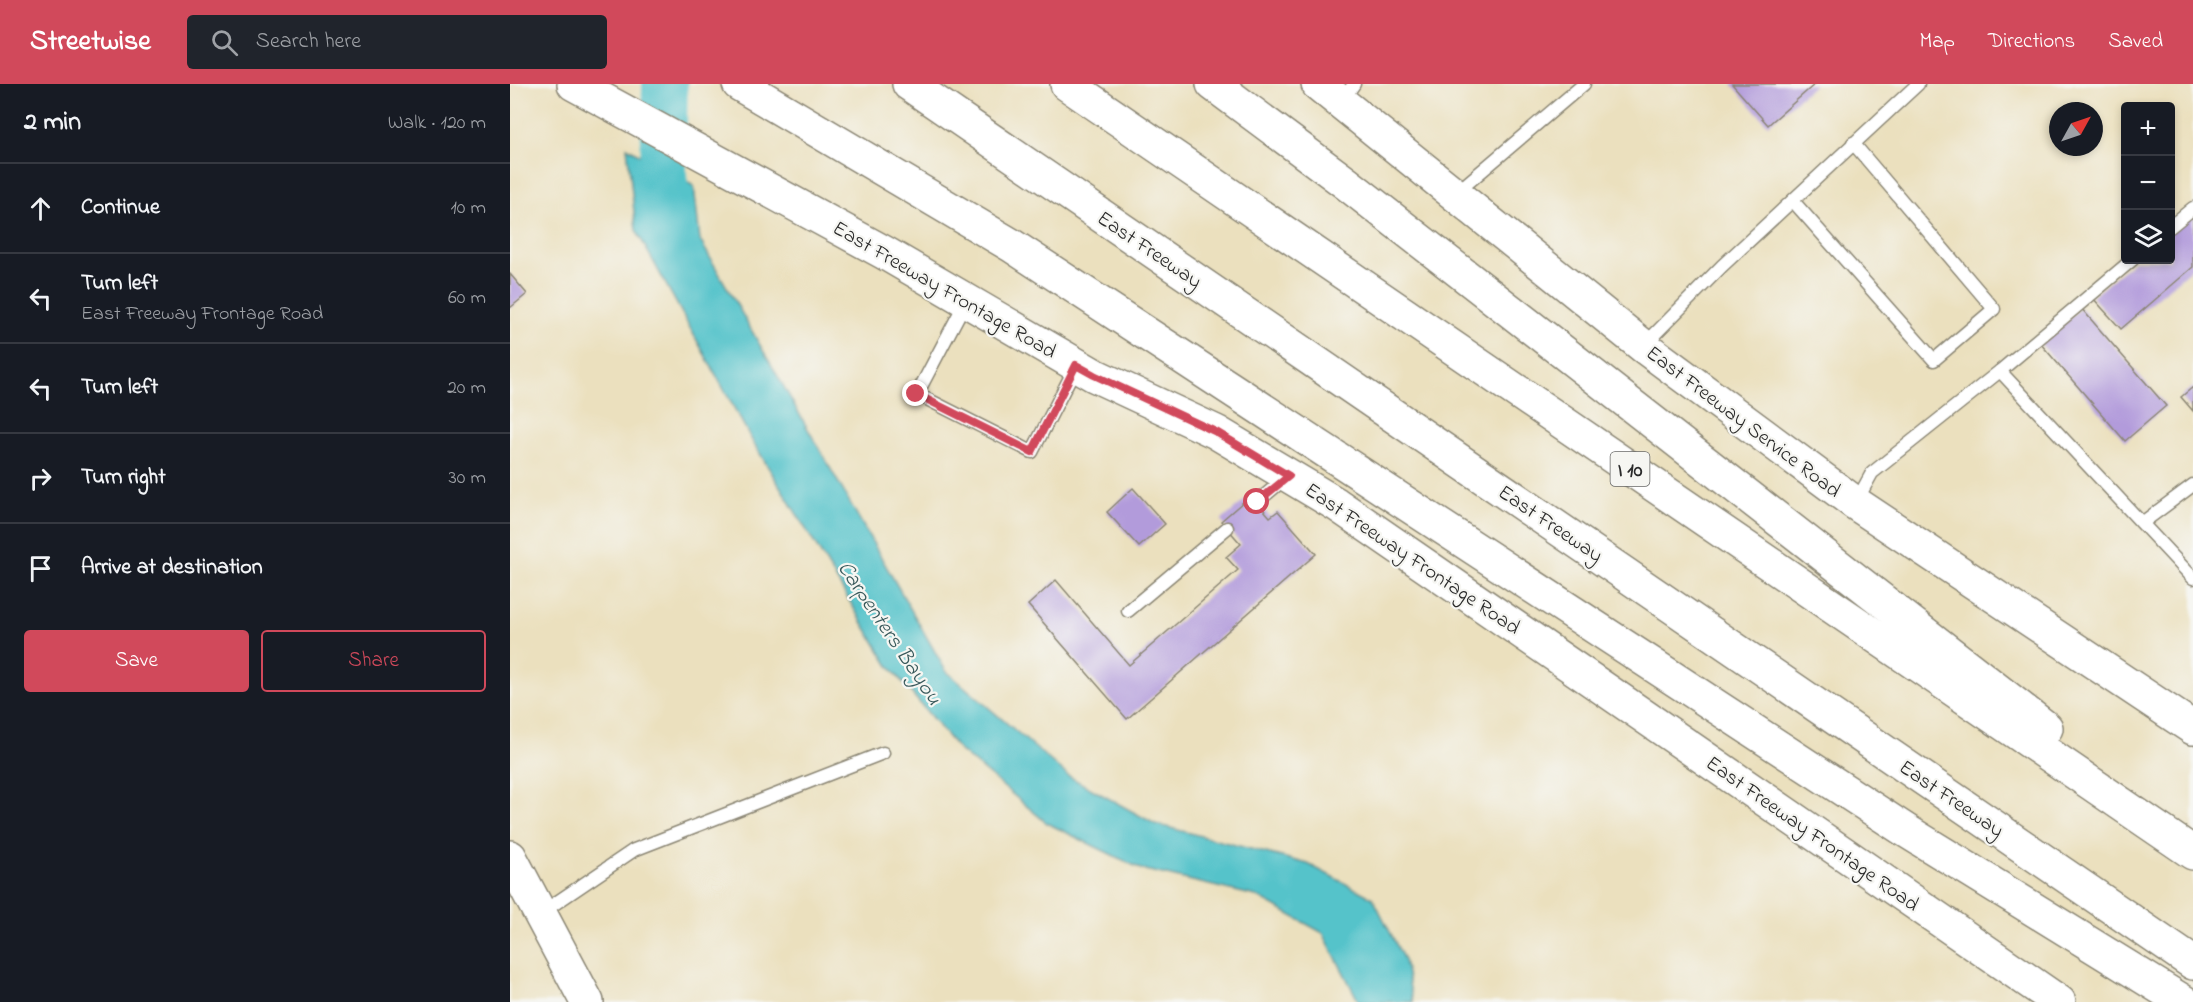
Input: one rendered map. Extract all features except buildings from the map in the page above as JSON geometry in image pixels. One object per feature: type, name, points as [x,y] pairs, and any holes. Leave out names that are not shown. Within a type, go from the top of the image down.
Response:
[{"type":"main road","name":"East Freeway Frontage Road","points":[[574,84],[772,190],[1094,375],[1216,432],[1336,504],[2059,1002]]},
{"type":"main road","points":[[717,84],[867,158]]},
{"type":"main road","points":[[739,84],[1011,245],[1905,830],[2184,1002]]},
{"type":"main road","name":"East Freeway","points":[[909,84],[2193,963]]},
{"type":"main road","name":"I 10","points":[[1067,84],[2193,853]]},
{"type":"main road","points":[[1213,84],[1346,183],[1936,643],[2193,840]]},
{"type":"main road","name":"East Freeway Service Road","points":[[1338,90],[1455,194],[1643,346],[1856,503],[2193,728]]},
{"type":"main road","points":[[510,857],[587,1002]]},
{"type":"lane","points":[[1455,194],[1584,84]]},
{"type":"lane","points":[[1643,346],[1722,266],[1918,84]]},
{"type":"lane","points":[[1793,201],[1934,360],[1995,309],[1853,143]]},
{"type":"lane","points":[[2175,223],[2193,208]]},
{"type":"lane","points":[[1856,503],[1872,473],[2000,371],[2127,264]]},
{"type":"lane","points":[[966,300],[916,394],[1032,452],[1076,365]]},
{"type":"lane","points":[[2000,371],[2193,578]]},
{"type":"lane","points":[[1257,502],[1289,476]]},
{"type":"lane","points":[[2142,524],[2193,485]]},
{"type":"lane","points":[[1128,611],[1227,528]]},
{"type":"lane","points":[[540,914],[634,849],[883,753]]},
{"type":"water","points":[[627,147],[694,186],[700,240],[946,671],[1068,776],[1155,824],[1308,864],[1373,898],[1404,960],[1413,1002],[1359,1002],[1323,933],[1256,896],[1141,869],[1047,823],[958,749],[889,666],[753,442],[636,230]]},
{"type":"waterway","name":"Carpenters Bayou","points":[[665,84],[663,166],[670,233]]},
{"type":"route","points":[[916,394],[1032,452],[1076,365],[1216,432],[1289,476],[1257,502]]}]
